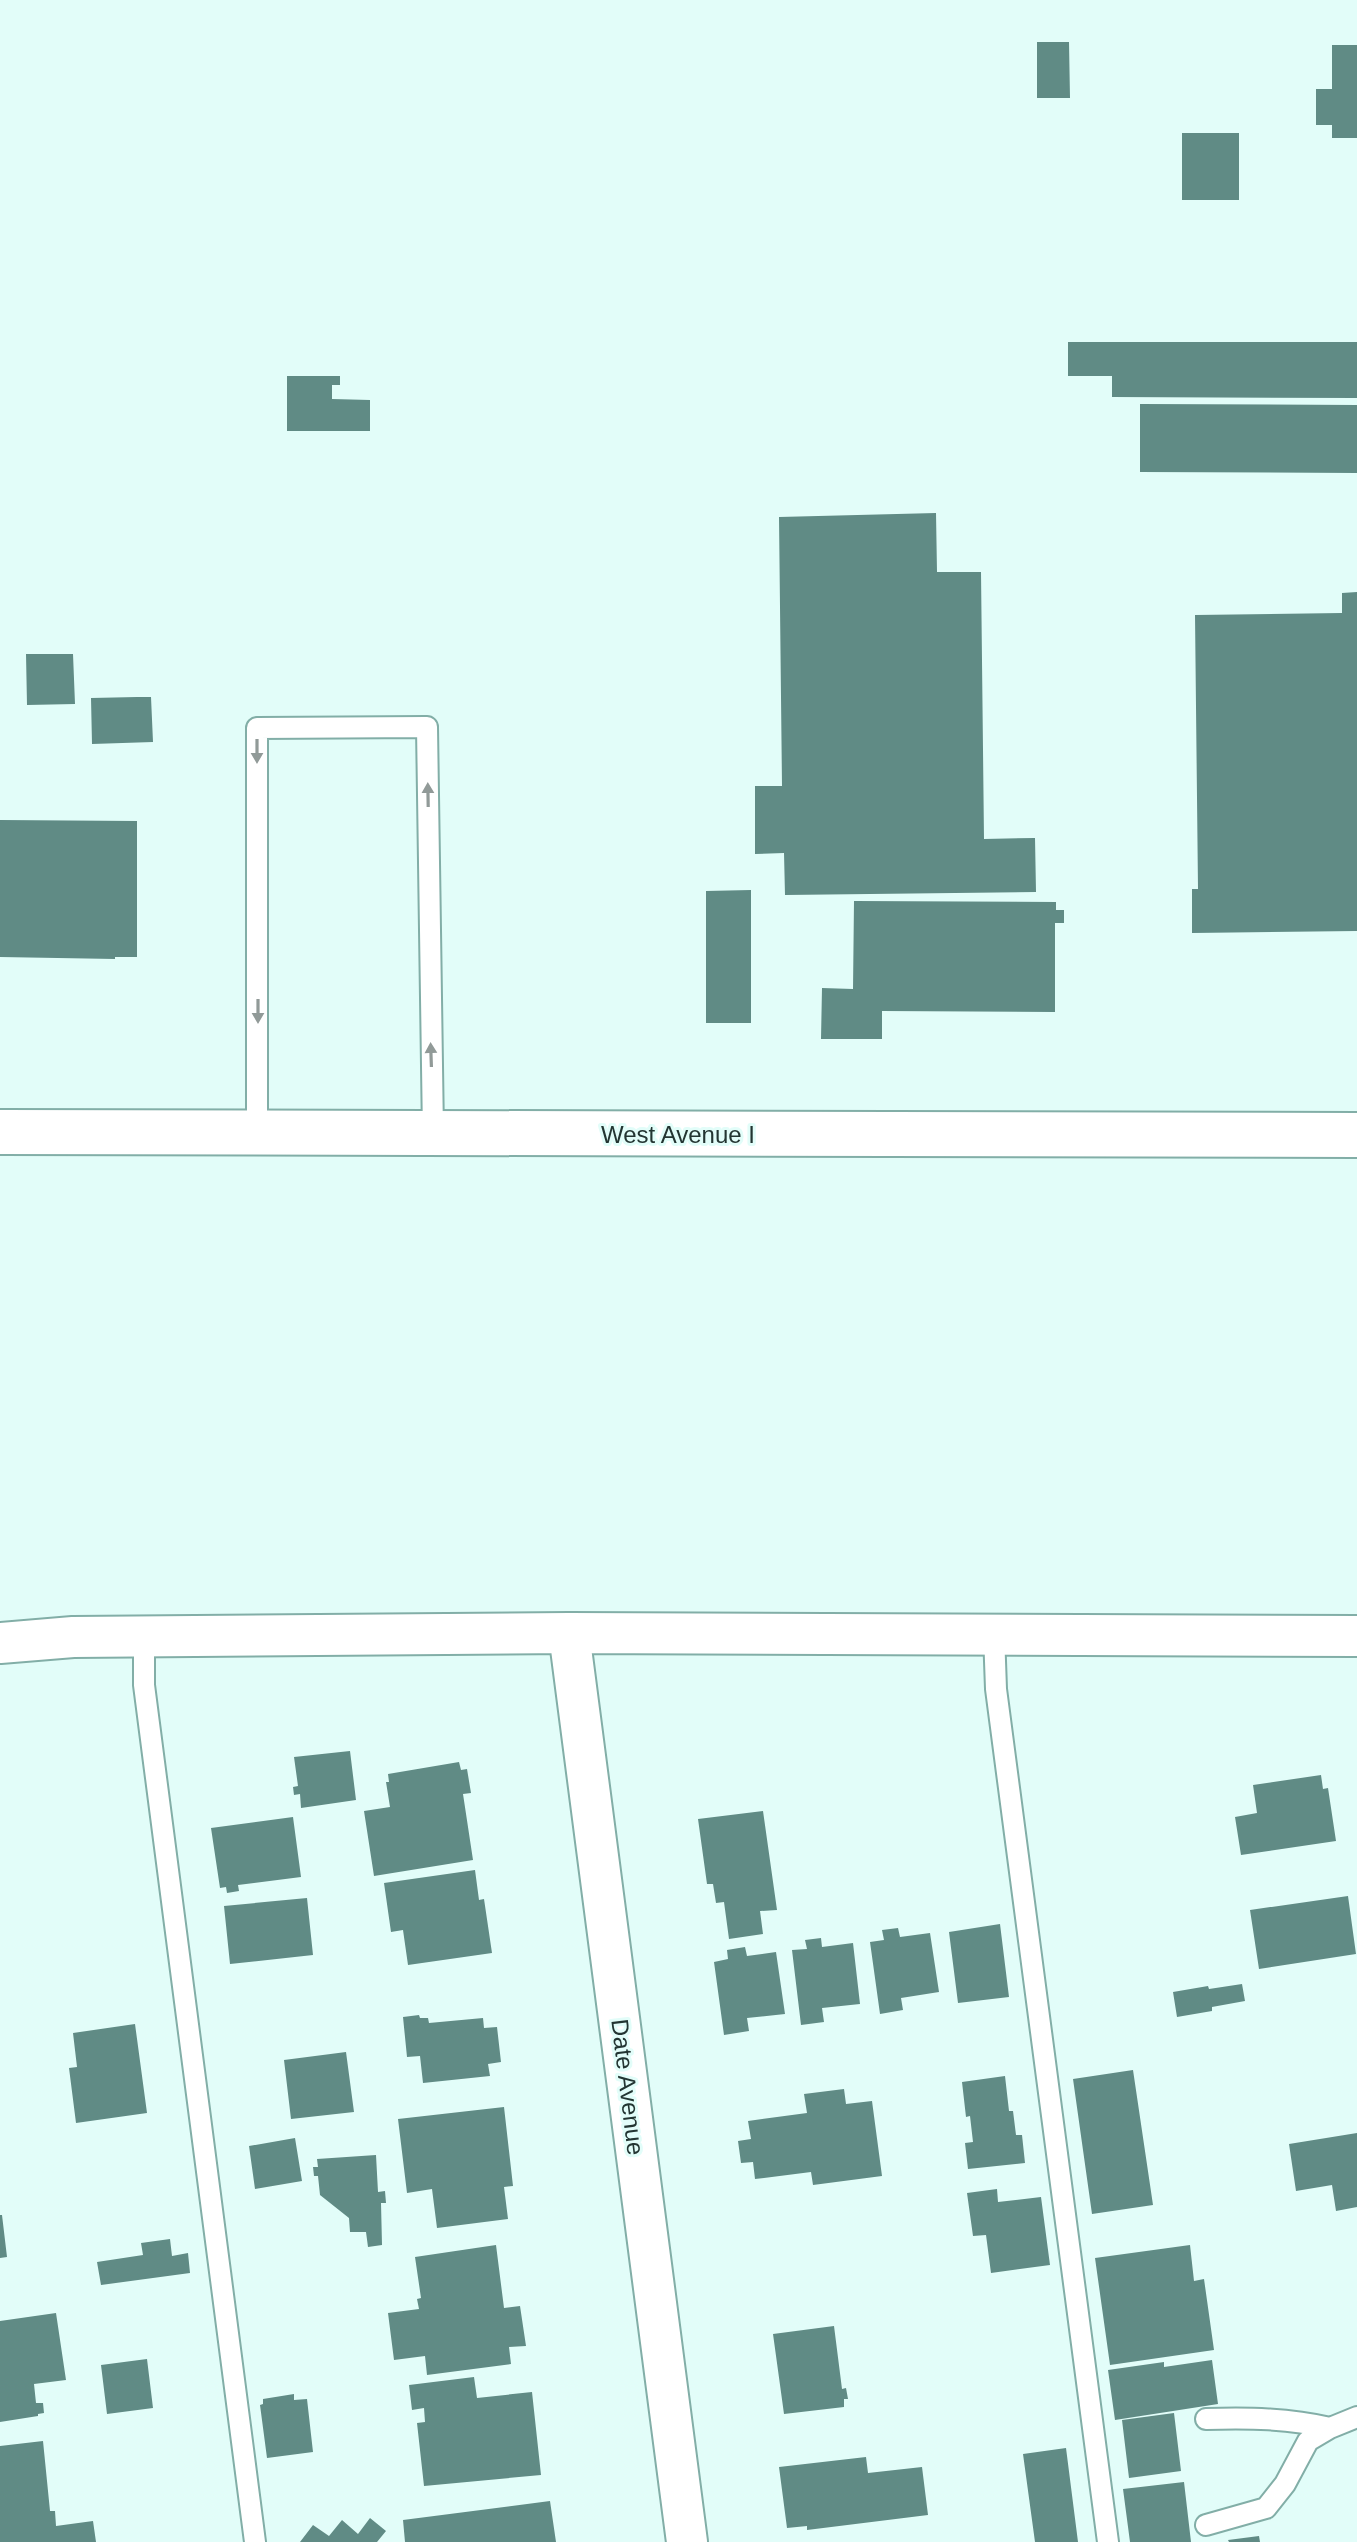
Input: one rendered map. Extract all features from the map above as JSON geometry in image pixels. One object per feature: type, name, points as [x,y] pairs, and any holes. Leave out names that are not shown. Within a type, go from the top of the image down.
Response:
[{"type":"main road","name":"West Avenue I","points":[[0,1132],[1357,1135]]},
{"type":"street","points":[[0,1643],[73,1637],[569,1633],[1357,1636]]},
{"type":"street","name":"Date Avenue","points":[[569,1633],[687,2542]]},
{"type":"lane","points":[[257,1133],[257,728],[427,727],[433,1133]]},
{"type":"lane","points":[[994,1633],[996,1689],[1108,2542]]},
{"type":"lane","points":[[144,1637],[144,1685],[255,2542]]},
{"type":"lane","points":[[1206,2525],[1266,2508],[1285,2484],[1308,2441],[1357,2417]]},
{"type":"lane","points":[[1206,2419],[1299,2420],[1330,2428]]},
{"type":"building","points":[[1037,42],[1069,42],[1070,98],[1037,98]]},
{"type":"building","points":[[1332,45],[1357,45],[1357,138],[1332,138],[1332,125],[1316,125],[1316,89],[1332,89]]},
{"type":"building","points":[[1182,133],[1239,133],[1239,200],[1182,200]]},
{"type":"building","points":[[1068,342],[1357,342],[1357,398],[1112,397],[1112,376],[1068,376]]},
{"type":"building","points":[[287,376],[340,376],[340,385],[332,385],[332,399],[370,400],[370,431],[287,431]]},
{"type":"building","points":[[1140,404],[1357,405],[1357,473],[1140,472]]},
{"type":"building","points":[[936,513],[937,572],[981,572],[984,839],[1035,838],[1036,892],[785,895],[784,853],[755,854],[755,786],[782,786],[779,517]]},
{"type":"building","points":[[1357,592],[1357,931],[1192,933],[1192,889],[1198,889],[1195,615],[1342,613],[1342,593]]},
{"type":"building","points":[[26,654],[73,654],[75,704],[27,705]]},
{"type":"building","points":[[151,697],[153,742],[92,744],[91,698]]},
{"type":"building","points":[[0,820],[137,821],[137,957],[0,957]]},
{"type":"building","points":[[751,890],[751,1023],[706,1023],[706,891]]},
{"type":"building","points":[[854,901],[1056,902],[1056,910],[1064,910],[1064,923],[1055,923],[1055,1012],[882,1011],[882,1039],[821,1039],[822,988],[853,989]]},
{"type":"building","points":[[350,1751],[356,1800],[301,1808],[300,1794],[294,1795],[293,1787],[298,1786],[294,1757]]},
{"type":"building","points":[[459,1762],[461,1770],[467,1769],[471,1793],[463,1794],[473,1860],[374,1876],[364,1811],[390,1807],[386,1782],[389,1782],[388,1774]]},
{"type":"building","points":[[1321,1775],[1323,1789],[1328,1788],[1336,1841],[1241,1855],[1235,1817],[1257,1813],[1253,1785]]},
{"type":"building","points":[[763,1811],[777,1910],[760,1911],[763,1934],[729,1939],[724,1902],[716,1903],[713,1884],[707,1884],[698,1819]]},
{"type":"building","points":[[293,1817],[301,1877],[238,1885],[239,1891],[227,1893],[226,1887],[220,1888],[211,1828]]},
{"type":"building","points":[[475,1870],[479,1900],[484,1899],[492,1953],[408,1965],[403,1930],[391,1932],[384,1883]]},
{"type":"building","points":[[1348,1896],[1356,1954],[1259,1969],[1250,1910]]},
{"type":"building","points":[[307,1898],[313,1955],[230,1964],[224,1906]]},
{"type":"building","points":[[1000,1924],[1009,1997],[958,2003],[949,1932]]},
{"type":"building","points":[[898,1928],[900,1937],[930,1933],[939,1992],[901,1998],[903,2010],[880,2014],[870,1942],[884,1940],[882,1930]]},
{"type":"building","points":[[821,1938],[822,1947],[853,1943],[860,2004],[822,2008],[824,2022],[801,2025],[792,1950],[807,1949],[805,1940]]},
{"type":"building","points":[[745,1947],[747,1956],[776,1952],[785,2014],[747,2018],[749,2031],[724,2035],[714,1962],[728,1959],[727,1950]]},
{"type":"building","points":[[1242,1984],[1245,2001],[1177,2017],[1173,1992]]},
{"type":"building","points":[[419,2015],[420,2018],[428,2018],[429,2023],[483,2018],[484,2028],[497,2027],[501,2062],[488,2064],[490,2076],[423,2083],[420,2056],[407,2057],[403,2017]]},
{"type":"building","points":[[135,2024],[147,2113],[76,2123],[69,2068],[77,2067],[73,2033]]},
{"type":"building","points":[[346,2052],[354,2112],[291,2119],[284,2060]]},
{"type":"building","points":[[1133,2070],[1153,2205],[1092,2214],[1073,2079]]},
{"type":"building","points":[[1005,2076],[1009,2111],[1013,2111],[1016,2135],[1022,2135],[1025,2163],[968,2169],[965,2143],[973,2142],[962,2082]]},
{"type":"building","points":[[844,2089],[846,2104],[872,2101],[882,2176],[813,2185],[811,2172],[755,2179],[753,2162],[741,2163],[738,2141],[751,2139],[748,2121],[807,2113],[804,2094]]},
{"type":"building","points":[[504,2107],[513,2186],[504,2187],[508,2219],[437,2228],[432,2189],[407,2193],[398,2119]]},
{"type":"building","points":[[1357,2133],[1357,2207],[1336,2211],[1332,2185],[1296,2191],[1289,2144]]},
{"type":"building","points":[[295,2138],[302,2181],[255,2189],[249,2146]]},
{"type":"building","points":[[376,2155],[378,2192],[385,2191],[386,2203],[381,2203],[382,2245],[368,2247],[366,2232],[350,2232],[349,2218],[320,2195],[318,2176],[314,2176],[313,2167],[318,2167],[317,2159]]},
{"type":"building","points":[[997,2189],[998,2202],[1041,2197],[1050,2265],[991,2273],[986,2235],[973,2236],[967,2193]]},
{"type":"building","points":[[0,2215],[7,2257],[0,2258]]},
{"type":"building","points":[[170,2239],[172,2256],[188,2253],[190,2273],[101,2285],[97,2262],[143,2255],[141,2243]]},
{"type":"building","points":[[496,2245],[504,2308],[520,2306],[526,2346],[509,2347],[511,2364],[427,2375],[425,2356],[394,2360],[388,2313],[419,2309],[417,2299],[421,2298],[415,2257]]},
{"type":"building","points":[[1190,2245],[1194,2281],[1204,2279],[1214,2350],[1110,2365],[1095,2258]]},
{"type":"building","points":[[56,2313],[66,2380],[34,2384],[36,2403],[43,2403],[44,2413],[0,2422],[0,2321]]},
{"type":"building","points":[[834,2326],[842,2389],[846,2388],[848,2399],[844,2399],[844,2407],[784,2414],[773,2334]]},
{"type":"building","points":[[147,2359],[153,2408],[107,2414],[101,2365]]},
{"type":"building","points":[[1212,2360],[1218,2404],[1115,2420],[1108,2370],[1164,2362],[1164,2367]]},
{"type":"building","points":[[474,2377],[477,2398],[532,2392],[541,2475],[424,2486],[417,2423],[425,2422],[424,2408],[412,2410],[409,2385]]},
{"type":"building","points":[[294,2394],[294,2400],[307,2399],[313,2452],[267,2458],[260,2405],[263,2399]]},
{"type":"building","points":[[1174,2413],[1181,2471],[1129,2478],[1122,2420]]},
{"type":"building","points":[[43,2441],[50,2511],[55,2511],[56,2526],[93,2521],[96,2542],[0,2542],[0,2446]]},
{"type":"building","points":[[1066,2448],[1078,2542],[1035,2542],[1023,2454]]},
{"type":"building","points":[[866,2457],[868,2473],[922,2467],[928,2515],[807,2530],[807,2526],[787,2528],[779,2467]]},
{"type":"building","points":[[1184,2482],[1191,2542],[1130,2542],[1123,2489]]},
{"type":"building","points":[[550,2501],[556,2542],[405,2542],[403,2520]]},
{"type":"building","points":[[370,2518],[386,2531],[377,2542],[300,2542],[313,2525],[329,2536],[342,2520],[358,2534]]},
{"type":"building","points":[[1259,2536],[1260,2542],[1228,2540]]}]
